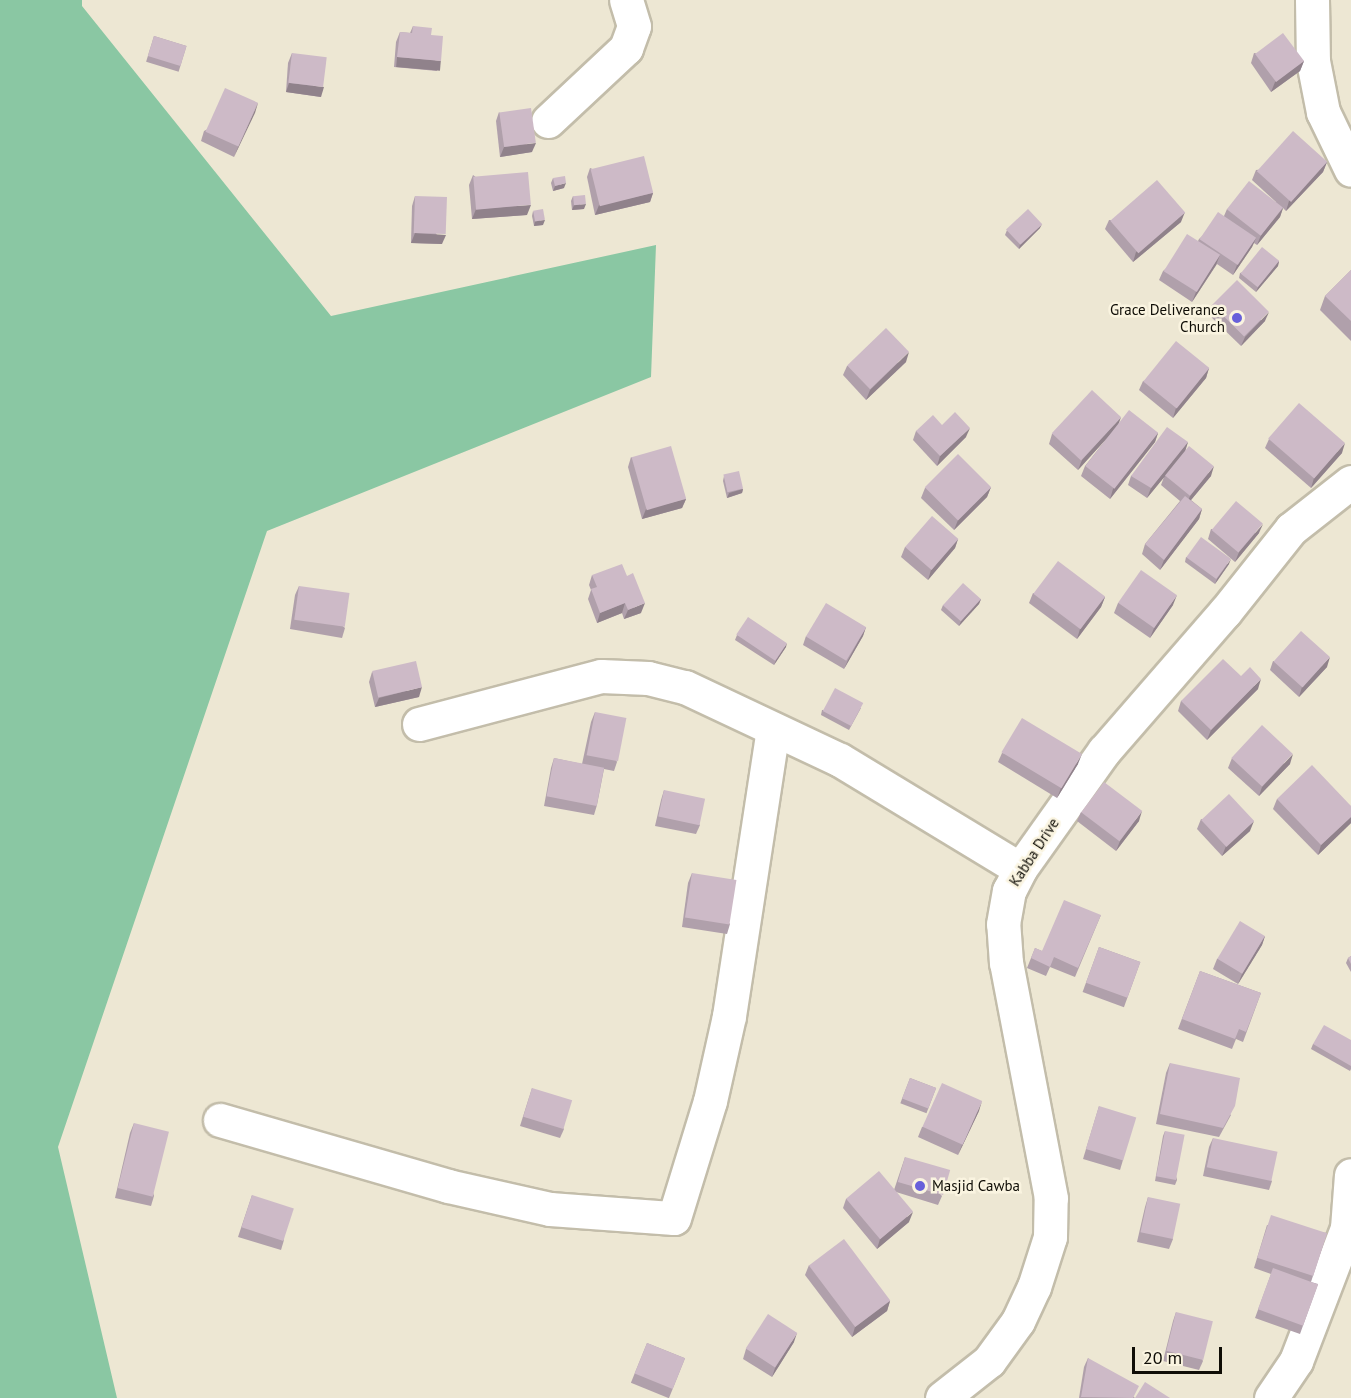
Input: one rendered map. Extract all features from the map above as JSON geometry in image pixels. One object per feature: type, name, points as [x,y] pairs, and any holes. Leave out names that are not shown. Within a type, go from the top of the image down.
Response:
[{"type":"street","points":[[548,121],[626,48],[634,26],[626,0]]},
{"type":"street","points":[[1312,0],[1313,61],[1323,112],[1351,170]]},
{"type":"street","name":"Kabba Drive","points":[[942,1398],[989,1361],[1018,1321],[1035,1287],[1050,1237],[1051,1198],[1006,963],[1003,924],[1009,891],[1020,869],[1104,751],[1225,612],[1292,529],[1351,482]]},
{"type":"street","points":[[419,724],[601,676],[648,678],[685,687],[840,760],[1020,869]]},
{"type":"street","points":[[220,1120],[448,1186],[550,1209],[674,1218],[711,1101],[729,1016],[773,730]]},
{"type":"street","points":[[1271,1398],[1296,1361],[1343,1238],[1351,1175]]},
{"type":"green space","points":[[0,0],[82,0],[82,6],[331,316],[656,245],[651,377],[267,531],[58,1147],[117,1398],[0,1398]]},
{"type":"building","points":[[413,26],[432,28],[431,35],[443,36],[441,61],[397,57],[400,32],[412,33]]},
{"type":"building","points":[[1283,33],[1304,61],[1276,82],[1255,54]]},
{"type":"building","points":[[154,36],[187,46],[180,66],[148,56]]},
{"type":"building","points":[[292,53],[327,57],[323,87],[288,83]]},
{"type":"building","points":[[225,88],[258,103],[238,146],[205,132]]},
{"type":"building","points":[[531,108],[536,143],[504,147],[499,112]]},
{"type":"building","points":[[1293,131],[1327,162],[1291,202],[1257,171]]},
{"type":"building","points":[[644,156],[653,193],[600,206],[591,169]]},
{"type":"building","points":[[528,172],[531,205],[476,210],[473,177]]},
{"type":"building","points":[[565,176],[566,183],[555,186],[553,178]]},
{"type":"building","points":[[1157,180],[1185,212],[1138,253],[1110,221]]},
{"type":"building","points":[[1249,181],[1283,207],[1261,236],[1227,209]]},
{"type":"building","points":[[585,195],[586,204],[574,205],[573,196]]},
{"type":"building","points":[[415,196],[447,197],[446,234],[414,233]]},
{"type":"building","points":[[543,209],[545,220],[535,222],[533,211]]},
{"type":"building","points":[[1028,209],[1042,224],[1020,245],[1006,229]]},
{"type":"building","points":[[1218,212],[1256,238],[1238,265],[1200,239]]},
{"type":"building","points":[[1187,234],[1220,255],[1197,292],[1164,271]]},
{"type":"building","points":[[1262,247],[1279,261],[1258,287],[1241,273]]},
{"type":"building","points":[[1351,270],[1351,321],[1325,296]]},
{"type":"building","name":"Grace Deliverance Church","points":[[1237,280],[1269,312],[1244,337],[1212,305]]},
{"type":"building","points":[[886,328],[909,352],[870,389],[847,366]]},
{"type":"building","points":[[1176,341],[1209,368],[1177,408],[1143,381]]},
{"type":"building","points":[[1092,390],[1121,417],[1081,460],[1052,433]]},
{"type":"building","points":[[1299,403],[1345,443],[1314,478],[1268,438]]},
{"type":"building","points":[[1129,410],[1158,433],[1114,489],[1085,466]]},
{"type":"building","points":[[955,412],[970,428],[940,456],[916,431],[933,415],[942,425]]},
{"type":"building","points":[[1167,427],[1188,442],[1151,488],[1131,476]]},
{"type":"building","points":[[671,446],[686,499],[647,510],[632,457]]},
{"type":"building","points":[[1189,446],[1214,466],[1190,496],[1165,476]]},
{"type":"building","points":[[958,454],[991,487],[958,520],[925,487]]},
{"type":"building","points":[[739,471],[743,489],[727,492],[723,475]]},
{"type":"building","points":[[1185,496],[1202,509],[1164,560],[1145,544]]},
{"type":"building","points":[[1236,501],[1263,523],[1238,553],[1212,530]]},
{"type":"building","points":[[932,516],[958,539],[932,570],[905,547]]},
{"type":"building","points":[[1201,537],[1231,559],[1216,579],[1186,557]]},
{"type":"building","points":[[1058,561],[1105,597],[1080,629],[1033,594]]},
{"type":"building","points":[[622,564],[627,576],[633,573],[645,603],[628,610],[625,603],[600,613],[591,589],[597,587],[592,575]]},
{"type":"building","points":[[1141,570],[1177,595],[1154,628],[1118,603]]},
{"type":"building","points":[[963,583],[981,599],[961,621],[943,605]]},
{"type":"building","points":[[299,586],[350,593],[345,627],[294,620]]},
{"type":"building","points":[[826,603],[866,627],[846,661],[806,636]]},
{"type":"building","points":[[748,617],[787,643],[775,661],[736,634]]},
{"type":"building","points":[[1301,631],[1330,657],[1303,688],[1274,661]]},
{"type":"building","points":[[1223,659],[1241,676],[1250,667],[1261,679],[1211,730],[1181,701]]},
{"type":"building","points":[[416,661],[422,687],[378,697],[372,671]]},
{"type":"building","points":[[835,688],[863,703],[851,726],[823,711]]},
{"type":"building","points":[[595,712],[626,718],[618,761],[587,755]]},
{"type":"building","points":[[1022,718],[1082,754],[1061,788],[1001,752]]},
{"type":"building","points":[[1262,725],[1293,754],[1262,787],[1231,758]]},
{"type":"building","points":[[554,758],[604,768],[597,806],[547,796]]},
{"type":"building","points":[[1312,765],[1351,806],[1351,817],[1321,845],[1277,799]]},
{"type":"building","points":[[1104,782],[1142,811],[1119,841],[1081,812]]},
{"type":"building","points":[[664,790],[705,799],[699,825],[658,816]]},
{"type":"building","points":[[1229,794],[1254,821],[1226,847],[1201,820]]},
{"type":"building","points":[[692,873],[736,880],[729,924],[685,917]]},
{"type":"building","points":[[1064,900],[1101,915],[1078,968],[1054,957],[1050,967],[1031,958],[1035,948],[1042,951]]},
{"type":"building","points":[[1240,921],[1265,936],[1242,974],[1217,959]]},
{"type":"building","points":[[1099,947],[1140,962],[1127,998],[1086,983]]},
{"type":"building","points":[[1200,971],[1261,993],[1246,1032],[1239,1029],[1235,1039],[1182,1019]]},
{"type":"building","points":[[1324,1025],[1351,1040],[1351,1066],[1313,1044]]},
{"type":"building","points":[[1170,1063],[1240,1078],[1235,1106],[1223,1128],[1160,1114]]},
{"type":"building","points":[[910,1078],[936,1088],[928,1109],[902,1099]]},
{"type":"building","points":[[942,1083],[982,1101],[963,1145],[922,1127]]},
{"type":"building","points":[[532,1088],[572,1100],[563,1129],[523,1117]]},
{"type":"building","points":[[1099,1106],[1136,1117],[1123,1160],[1086,1149]]},
{"type":"building","points":[[134,1123],[169,1132],[153,1197],[118,1188]]},
{"type":"building","points":[[1165,1131],[1185,1135],[1176,1180],[1156,1176]]},
{"type":"building","points":[[1213,1138],[1278,1152],[1271,1181],[1207,1167]]},
{"type":"building","points":[[905,1157],[950,1170],[943,1195],[898,1182]]},
{"type":"building","points":[[879,1171],[913,1212],[880,1239],[846,1199]]},
{"type":"building","points":[[252,1195],[294,1209],[283,1241],[241,1227]]},
{"type":"building","points":[[1148,1197],[1180,1204],[1173,1239],[1141,1232]]},
{"type":"building","points":[[1271,1215],[1327,1233],[1313,1276],[1257,1258]]},
{"type":"building","points":[[844,1239],[890,1300],[855,1327],[809,1265]]},
{"type":"building","points":[[1273,1268],[1318,1284],[1303,1326],[1258,1309]]},
{"type":"building","points":[[1176,1312],[1213,1321],[1203,1360],[1166,1351]]},
{"type":"building","points":[[768,1314],[797,1333],[775,1367],[746,1348]]},
{"type":"building","points":[[647,1343],[685,1358],[673,1389],[635,1374]]},
{"type":"building","points":[[1088,1358],[1139,1386],[1133,1398],[1081,1397]]},
{"type":"building","points":[[1145,1382],[1170,1398],[1135,1398]]},
{"type":"place","name":"Grace Deliverance Church","points":[[1237,318]]},
{"type":"place","name":"Masjid Cawba","points":[[920,1186]]}]
